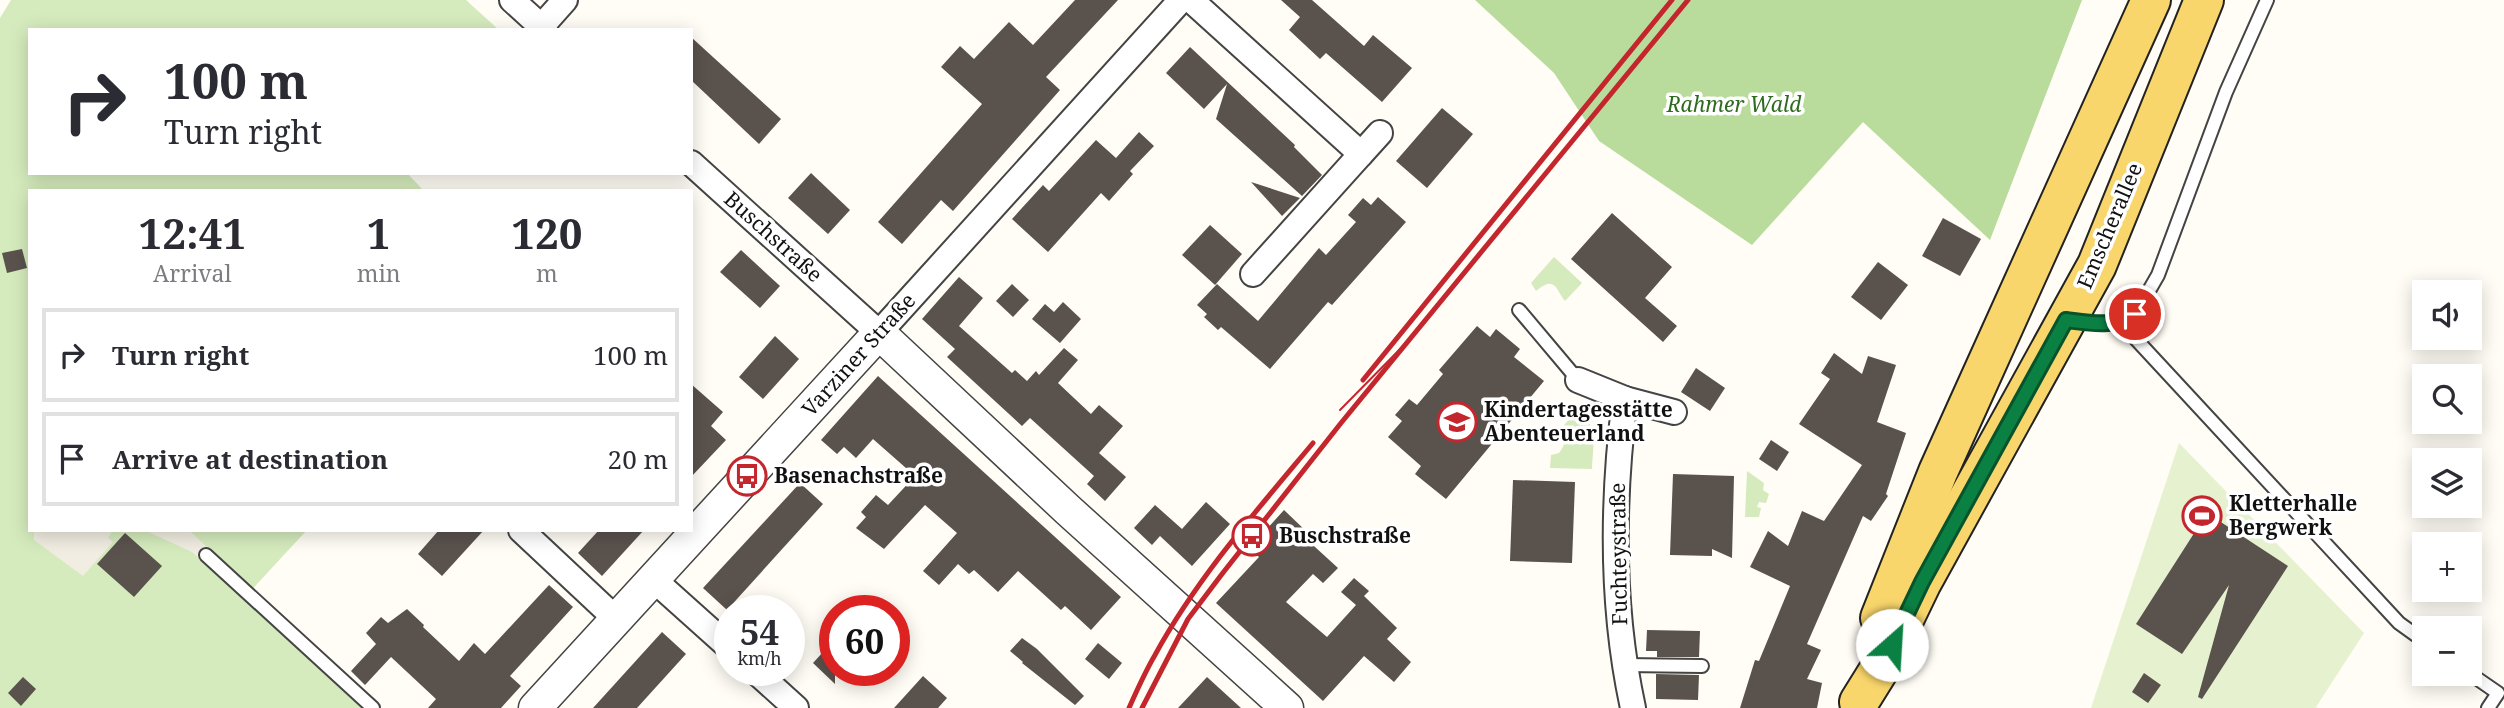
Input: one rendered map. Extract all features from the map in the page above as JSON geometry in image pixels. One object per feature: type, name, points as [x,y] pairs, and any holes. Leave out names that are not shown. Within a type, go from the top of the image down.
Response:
[{"type":"main road","name":"Emscherallee","points":[[1858,705],[1866,657],[1938,472],[2151,0]]},
{"type":"main road","name":"Emscherallee","points":[[1858,705],[1882,665],[1922,582],[2096,265],[2204,0]]},
{"type":"street","points":[[512,0],[543,28],[565,0]]},
{"type":"street","name":"Varziner Straße","points":[[535,708],[1181,0]]},
{"type":"street","points":[[1191,0],[1360,154]]},
{"type":"street","points":[[1253,274],[1380,133]]},
{"type":"street","name":"Buschstraße","points":[[693,165],[1287,708]]},
{"type":"street","points":[[1578,380],[1625,399],[1674,412]]},
{"type":"street","name":"Fuchteystraße","points":[[1625,399],[1618,451],[1616,502],[1619,601],[1625,665],[1633,708]]},
{"type":"street","points":[[523,532],[616,619]]},
{"type":"street","points":[[653,579],[714,634]]},
{"type":"street","points":[[772,686],[796,708]]},
{"type":"lane","points":[[2066,320],[2106,324],[2120,322],[2135,314],[2158,275],[2226,92],[2267,0]]},
{"type":"lane","points":[[1519,310],[1578,380]]},
{"type":"lane","points":[[2120,322],[2399,624],[2412,633]]},
{"type":"lane","points":[[206,555],[373,708]]},
{"type":"lane","points":[[1625,665],[1702,666]]},
{"type":"lane","points":[[2482,682],[2498,693],[2488,708]]},
{"type":"green space","points":[[11,0],[466,0],[497,28],[28,28],[28,175],[409,175],[422,189],[28,189],[28,532],[305,532],[244,598],[363,708],[0,708],[0,18]]},
{"type":"green space","name":"Rahmer Wald","points":[[1475,0],[2082,0],[1990,240],[1863,122],[1752,245],[1599,141],[1554,73]]},
{"type":"green space","points":[[1554,257],[1582,283],[1565,301],[1552,284],[1536,291],[1531,283]]},
{"type":"green space","points":[[1578,409],[1592,429],[1592,469],[1550,468],[1551,455],[1559,453],[1564,445],[1559,431]]},
{"type":"green space","name":"Kletterhalle Bergwerk","points":[[2179,443],[2364,633],[2316,707],[2318,708],[2091,708]]},
{"type":"green space","points":[[1747,471],[1764,483],[1763,490],[1769,494],[1766,503],[1759,502],[1759,517],[1745,517]]},
{"type":"shaded area","points":[[34,532],[112,532],[108,538],[113,542],[83,576],[34,540]]},
{"type":"shaded area","points":[[148,532],[191,532],[210,550],[201,560],[192,552]]},
{"type":"building","points":[[1075,0],[1118,0],[1046,77],[1060,90],[953,211],[941,200],[902,244],[878,222],[982,104],[941,67],[960,46],[974,59],[1009,22],[1033,45]]},
{"type":"building","points":[[1281,0],[1312,0],[1364,46],[1373,35],[1412,68],[1382,102],[1326,53],[1320,59],[1289,30],[1300,17]]},
{"type":"building","points":[[693,39],[781,119],[759,144],[693,82]]},
{"type":"building","points":[[1190,47],[1295,145],[1322,175],[1302,196],[1216,119],[1227,84],[1204,109],[1166,73]]},
{"type":"building","points":[[1442,108],[1473,134],[1427,188],[1396,161]]},
{"type":"building","points":[[1139,132],[1154,146],[1130,171],[1133,174],[1109,201],[1101,193],[1048,252],[1012,219],[1043,185],[1049,191],[1096,140],[1116,158]]},
{"type":"building","points":[[811,173],[850,210],[828,234],[788,198]]},
{"type":"building","points":[[1251,182],[1300,198],[1282,216]]},
{"type":"building","points":[[1378,197],[1406,222],[1332,305],[1328,302],[1270,369],[1221,327],[1218,330],[1204,317],[1207,314],[1197,305],[1217,284],[1258,321],[1319,248],[1326,255],[1356,222],[1348,215],[1363,198],[1371,205]]},
{"type":"building","points":[[1612,213],[1672,267],[1645,298],[1677,326],[1663,342],[1571,259]]},
{"type":"building","points":[[1943,218],[1981,239],[1960,276],[1922,256]]},
{"type":"building","points":[[1210,225],[1242,254],[1215,285],[1182,255]]},
{"type":"building","points":[[22,249],[27,268],[7,273],[2,253]]},
{"type":"building","points":[[741,250],[780,286],[760,308],[720,272]]},
{"type":"building","points":[[1878,262],[1908,285],[1881,320],[1851,297]]},
{"type":"building","points":[[959,277],[983,298],[959,326],[1012,373],[1015,370],[1027,381],[1036,371],[1039,375],[1064,348],[1078,360],[1058,383],[1091,414],[1099,405],[1123,426],[1099,453],[1126,477],[1105,501],[1087,484],[1094,476],[1030,418],[1022,426],[947,357],[955,349],[922,319]]},
{"type":"building","points":[[1012,284],[1029,300],[1013,317],[996,301]]},
{"type":"building","points":[[1063,302],[1081,319],[1060,343],[1032,319],[1045,304],[1054,312]]},
{"type":"building","points":[[1477,326],[1490,337],[1496,329],[1520,349],[1514,357],[1544,381],[1446,499],[1415,474],[1421,466],[1388,437],[1402,421],[1395,415],[1409,399],[1417,405],[1443,374],[1439,370]]},
{"type":"building","points":[[775,336],[799,359],[763,399],[739,377]]},
{"type":"building","points":[[1834,353],[1862,374],[1868,356],[1896,365],[1877,422],[1906,433],[1886,494],[1888,496],[1871,521],[1863,516],[1807,644],[1821,650],[1807,679],[1822,683],[1817,708],[1740,708],[1755,660],[1759,661],[1790,586],[1750,567],[1768,531],[1788,546],[1802,511],[1824,521],[1862,465],[1799,424],[1830,379],[1821,373]]},
{"type":"building","points":[[1696,368],[1725,388],[1710,411],[1681,392]]},
{"type":"building","points":[[878,376],[1121,597],[1091,630],[1065,606],[1061,610],[1018,571],[998,592],[974,570],[969,574],[958,564],[939,585],[923,571],[957,533],[925,505],[884,549],[856,528],[866,517],[861,512],[876,495],[888,505],[915,476],[873,439],[856,458],[844,447],[837,454],[821,440]]},
{"type":"building","points":[[693,386],[723,412],[711,426],[726,440],[693,475]]},
{"type":"building","points":[[1771,440],[1789,452],[1777,471],[1759,459]]},
{"type":"building","points":[[1673,474],[1734,476],[1732,558],[1712,549],[1712,556],[1670,555]]},
{"type":"building","points":[[1513,480],[1575,482],[1572,563],[1510,561]]},
{"type":"building","points":[[800,483],[823,504],[741,595],[714,595],[714,598],[703,588]]},
{"type":"building","points":[[1206,502],[1230,524],[1192,566],[1160,536],[1152,545],[1134,528],[1155,505],[1182,529]]},
{"type":"building","points":[[1284,510],[1307,532],[1303,536],[1338,568],[1323,583],[1313,574],[1286,602],[1327,637],[1356,605],[1341,592],[1354,578],[1369,591],[1364,596],[1397,628],[1387,639],[1411,662],[1394,682],[1364,656],[1323,701],[1216,603],[1259,557],[1249,549]]},
{"type":"building","name":"Kletterhalle Bergwerk","points":[[2207,513],[2288,566],[2202,699],[2198,697],[2229,585],[2182,654],[2136,624]]},
{"type":"building","points":[[437,532],[482,532],[442,576],[418,554]]},
{"type":"building","points":[[597,532],[642,532],[602,576],[578,553]]},
{"type":"building","points":[[125,533],[162,566],[134,597],[97,564]]},
{"type":"building","points":[[549,585],[573,607],[510,676],[521,686],[501,708],[428,708],[436,699],[391,657],[365,685],[351,671],[376,644],[366,633],[381,617],[388,623],[407,609],[459,661],[474,643],[485,654]]},
{"type":"building","points":[[1647,630],[1700,631],[1699,657],[1657,657],[1657,651],[1646,651]]},
{"type":"building","points":[[662,632],[686,654],[637,708],[593,708]]},
{"type":"building","points":[[1022,638],[1037,649],[1084,696],[1075,705],[1010,651]]},
{"type":"building","points":[[1098,643],[1122,663],[1109,679],[1085,659]]},
{"type":"building","points":[[819,656],[819,669],[813,663]]},
{"type":"building","points":[[2144,673],[2161,685],[2148,703],[2132,692]]},
{"type":"building","points":[[1656,674],[1699,675],[1698,700],[1656,699]]},
{"type":"building","points":[[923,676],[947,698],[938,708],[894,708]]},
{"type":"building","points":[[23,677],[36,689],[21,706],[8,693]]},
{"type":"building","points":[[1207,677],[1241,708],[1178,708]]},
{"type":"tram line","points":[[1340,410],[1412,337]]},
{"type":"railway","points":[[1363,380],[1672,0]]},
{"type":"railway","points":[[1142,708],[1188,619],[1222,574],[1341,423],[1688,0]]},
{"type":"railway","points":[[1129,708],[1151,661],[1190,599],[1229,545],[1313,443]]},
{"type":"place","name":"Kindertagesstätte Abenteuerland","points":[[1457,422]]},
{"type":"place","name":"Basenachstraße","points":[[747,476]]},
{"type":"place","name":"Kletterhalle Bergwerk","points":[[2202,516]]},
{"type":"place","name":"Buschstraße","points":[[1252,536]]},
{"type":"route","points":[[1892,645],[1922,582],[2066,320],[2106,324],[2125,321],[2135,314]]}]
